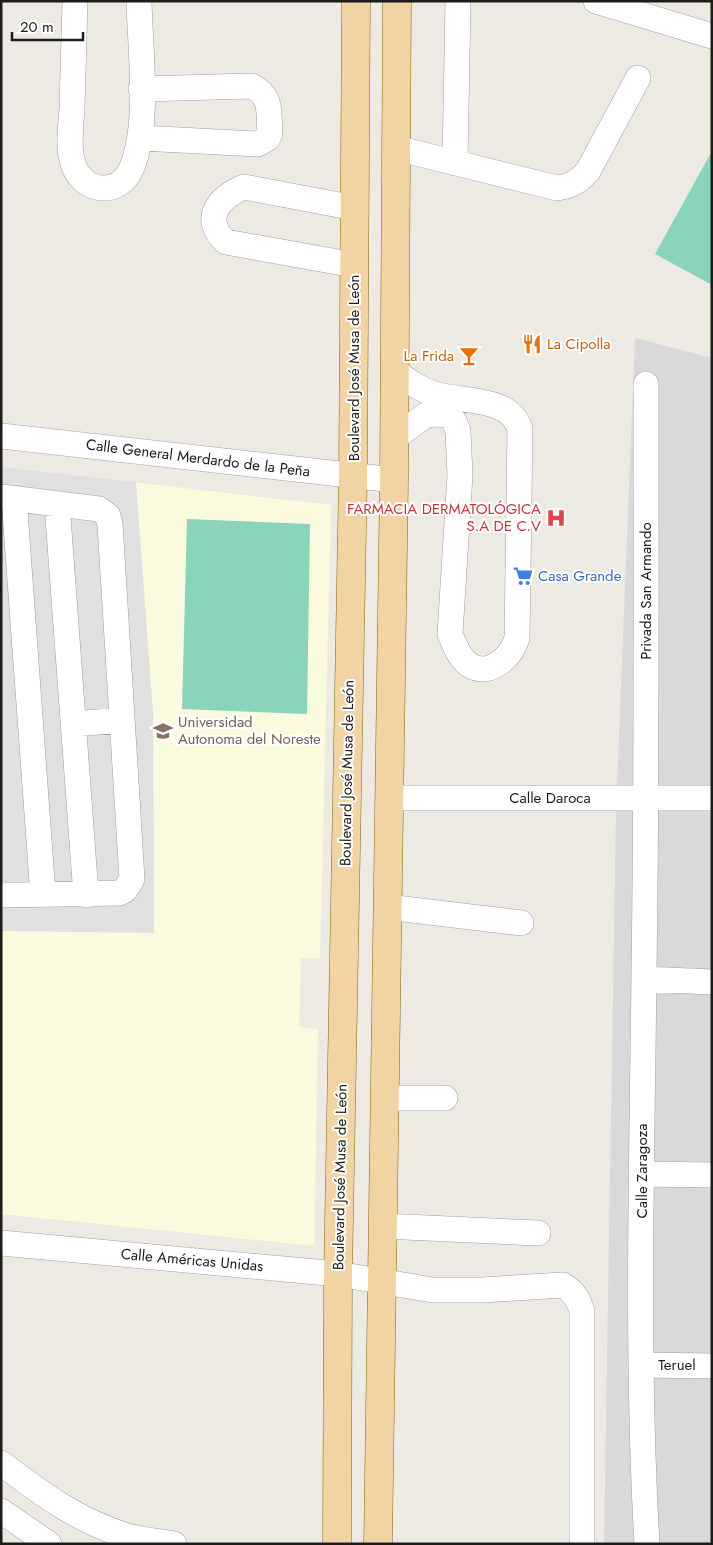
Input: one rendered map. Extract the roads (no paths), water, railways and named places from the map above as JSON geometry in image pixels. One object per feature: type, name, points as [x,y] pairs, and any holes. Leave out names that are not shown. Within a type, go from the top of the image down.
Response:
[{"type":"main road","name":"Boulevard José Musa de León","points":[[337,1544],[338,1274],[353,476],[356,1]]},
{"type":"main road","points":[[378,1544],[394,480],[398,1]]},
{"type":"street","points":[[75,1],[70,150],[78,175],[89,186],[102,189],[126,177],[132,168],[141,138],[139,1]]},
{"type":"street","points":[[455,163],[458,1]]},
{"type":"street","points":[[596,1],[712,36]]},
{"type":"street","points":[[396,148],[557,188],[569,187],[578,182],[588,171],[638,78]]},
{"type":"street","points":[[141,89],[252,86],[260,90],[268,99],[270,133],[268,138],[258,144],[141,138]]},
{"type":"street","points":[[354,265],[226,242],[216,232],[213,219],[218,206],[229,194],[244,187],[355,208]]},
{"type":"street","points":[[394,370],[414,386],[437,394],[503,407],[517,420],[520,429],[517,638],[513,651],[501,663],[482,668],[470,666],[455,646],[450,634],[460,475],[458,431],[454,421],[447,415],[426,415],[394,438]]},
{"type":"street","name":"Privada San Armando","points":[[646,384],[647,798]]},
{"type":"street","name":"Calle General Merdardo de la Peña","points":[[1,436],[394,480]]},
{"type":"street","points":[[1,895],[43,895],[86,895],[119,893],[125,890],[132,879],[108,516],[99,509],[8,497],[43,895]]},
{"type":"street","points":[[57,504],[86,895]]},
{"type":"street","points":[[74,724],[122,720]]},
{"type":"street","name":"Calle Daroca","points":[[389,798],[712,798]]},
{"type":"street","name":"Calle Zaragoza","points":[[647,798],[641,1174],[642,1365],[647,1544]]},
{"type":"street","points":[[387,907],[521,923]]},
{"type":"street","points":[[644,979],[712,982]]},
{"type":"street","points":[[385,1098],[445,1098]]},
{"type":"street","points":[[641,1174],[712,1175]]},
{"type":"street","points":[[383,1226],[538,1232]]},
{"type":"street","name":"Calle Américas Unidas","points":[[1,1243],[338,1274],[432,1290],[482,1290],[563,1285],[571,1290],[578,1300],[582,1311],[582,1544]]},
{"type":"street","name":"Teruel","points":[[642,1365],[712,1366]]},
{"type":"street","points":[[1,1463],[45,1497],[83,1519],[126,1536],[174,1544]]},
{"type":"street","points":[[1,1511],[49,1544]]},
{"type":"place","name":"La Cipolla","points":[[532,344]]},
{"type":"place","name":"La Frida","points":[[469,356]]},
{"type":"place","name":"FARMACIA DERMATOLÓGICA S.A DE C.V","points":[[556,518]]},
{"type":"place","name":"Casa Grande","points":[[523,576]]},
{"type":"place","name":"Universidad Autonoma del Noreste","points":[[163,731]]}]
